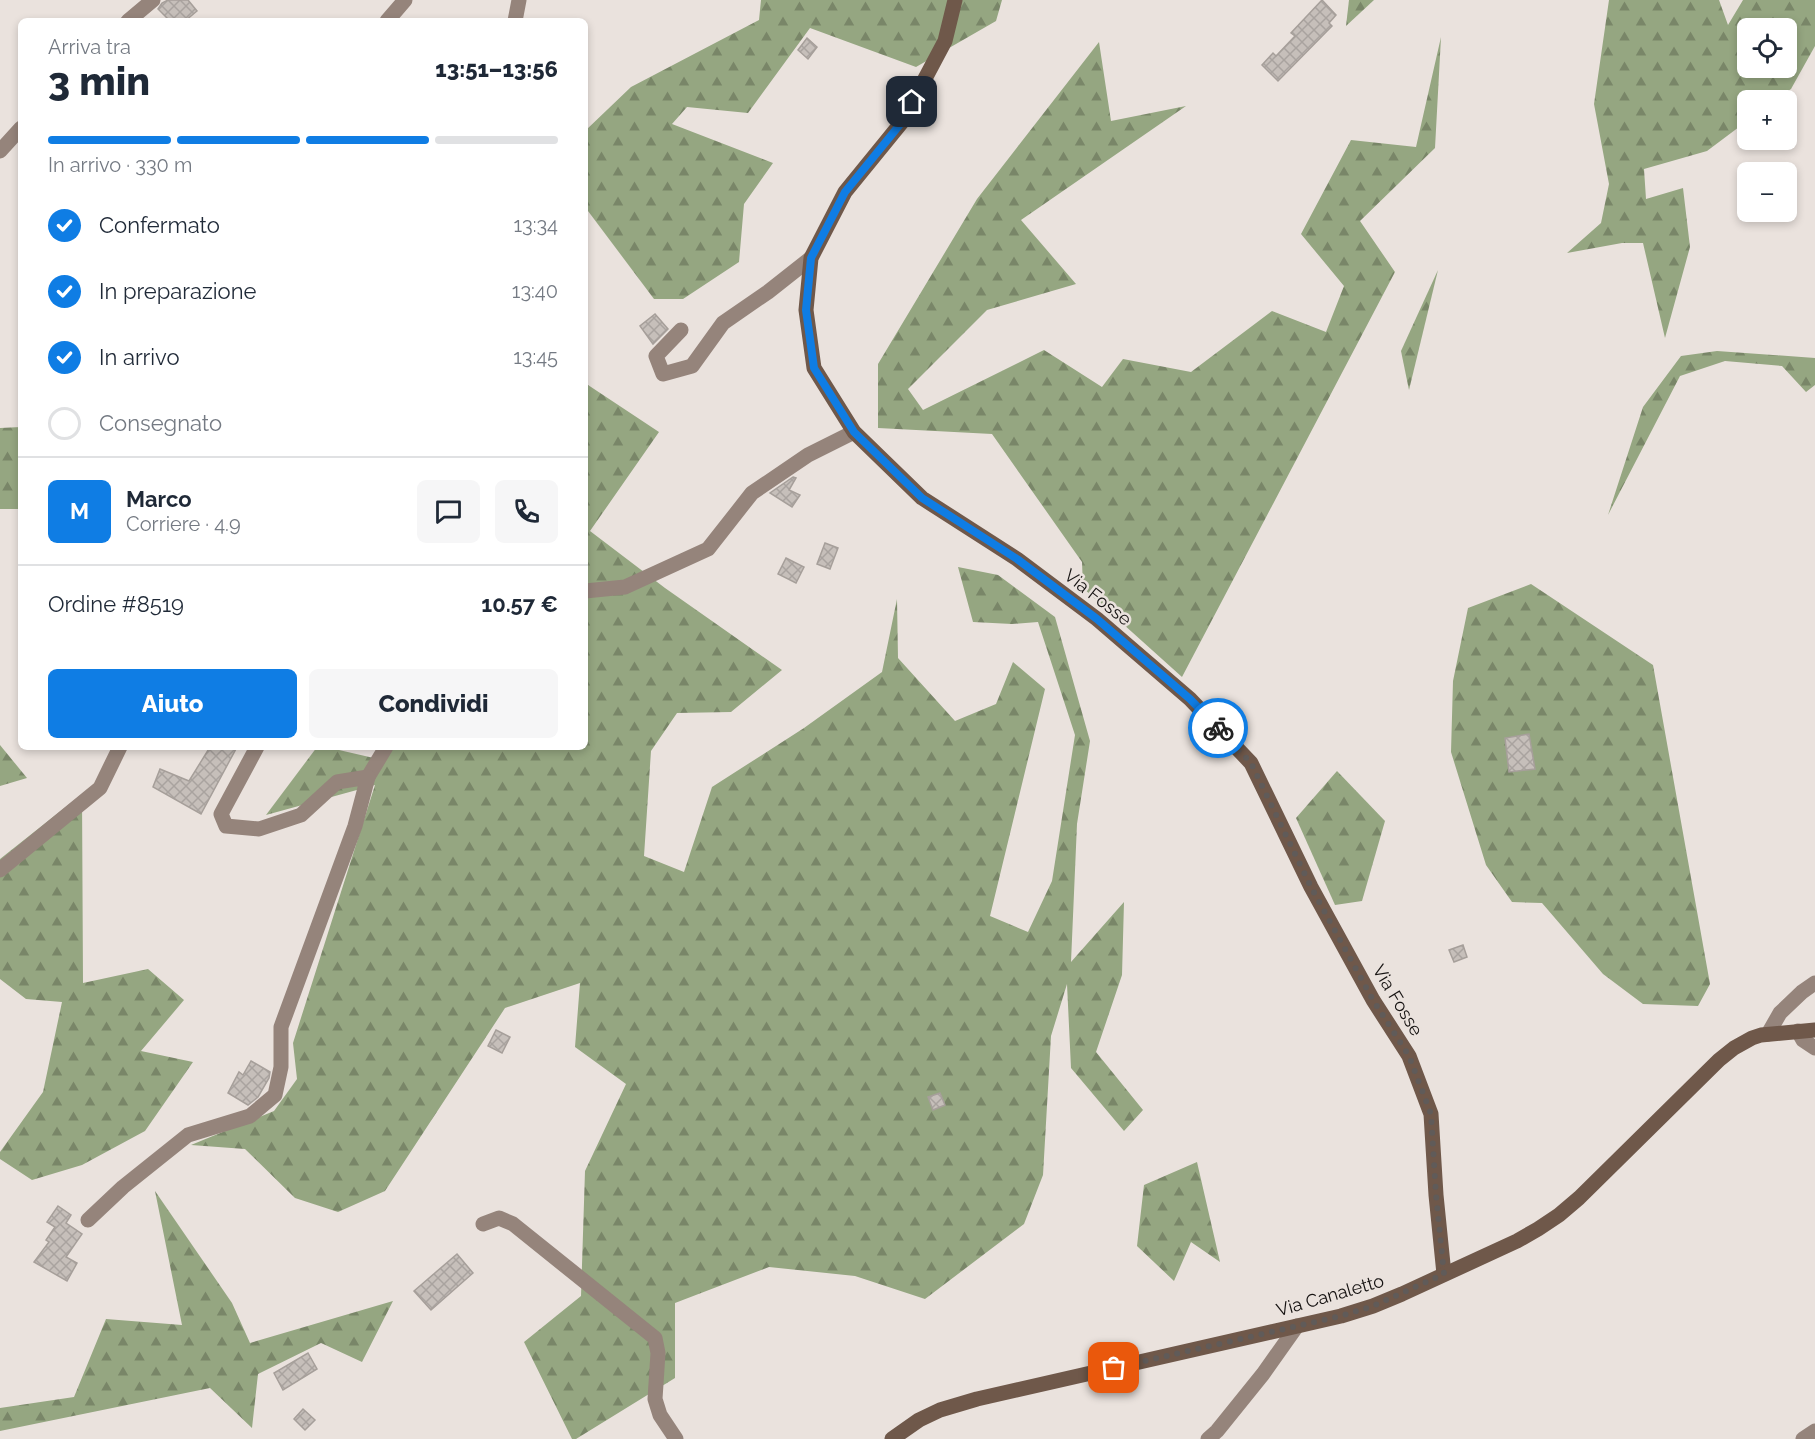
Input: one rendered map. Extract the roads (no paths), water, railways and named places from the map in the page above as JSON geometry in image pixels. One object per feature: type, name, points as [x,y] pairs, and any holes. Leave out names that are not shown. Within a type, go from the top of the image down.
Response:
[{"type":"street","points":[[132,18],[153,0]]},
{"type":"street","points":[[390,18],[405,0]]},
{"type":"street","points":[[515,18],[519,0]]},
{"type":"street","name":"Via Fosse","points":[[955,0],[945,41],[902,122],[845,192],[811,258],[806,310],[814,368],[854,432],[922,498],[1017,559],[1097,619],[1190,699],[1251,763],[1311,887],[1373,1000],[1409,1056],[1431,1114],[1444,1274]]},
{"type":"street","points":[[0,151],[18,131]]},
{"type":"street","points":[[681,330],[656,356],[663,374],[692,366],[723,323],[768,292],[811,258]]},
{"type":"street","points":[[588,591],[625,587],[708,549],[752,493],[808,455],[854,432]]},
{"type":"street","points":[[0,870],[100,788],[119,750]]},
{"type":"street","points":[[255,750],[221,814],[226,826],[259,830],[291,819],[301,815],[337,782],[368,777]]},
{"type":"street","points":[[88,1220],[123,1187],[188,1135],[250,1116],[275,1095],[281,1067],[281,1027],[355,826],[368,777],[384,750]]},
{"type":"street","points":[[1768,1034],[1780,1013],[1815,983]]},
{"type":"street","name":"Via Canaletto","points":[[892,1439],[919,1420],[940,1410],[977,1399],[1297,1326],[1373,1306],[1518,1241],[1559,1215],[1605,1173],[1719,1060],[1744,1042],[1768,1034],[1815,1030]]},
{"type":"street","points":[[1798,1031],[1803,1040],[1815,1048]]},
{"type":"street","points":[[483,1224],[499,1218],[513,1224],[655,1338],[658,1353],[655,1399],[660,1415],[676,1439]]},
{"type":"street","points":[[1208,1439],[1263,1374],[1297,1326]]},
{"type":"street","points":[[1803,1439],[1815,1431]]}]
